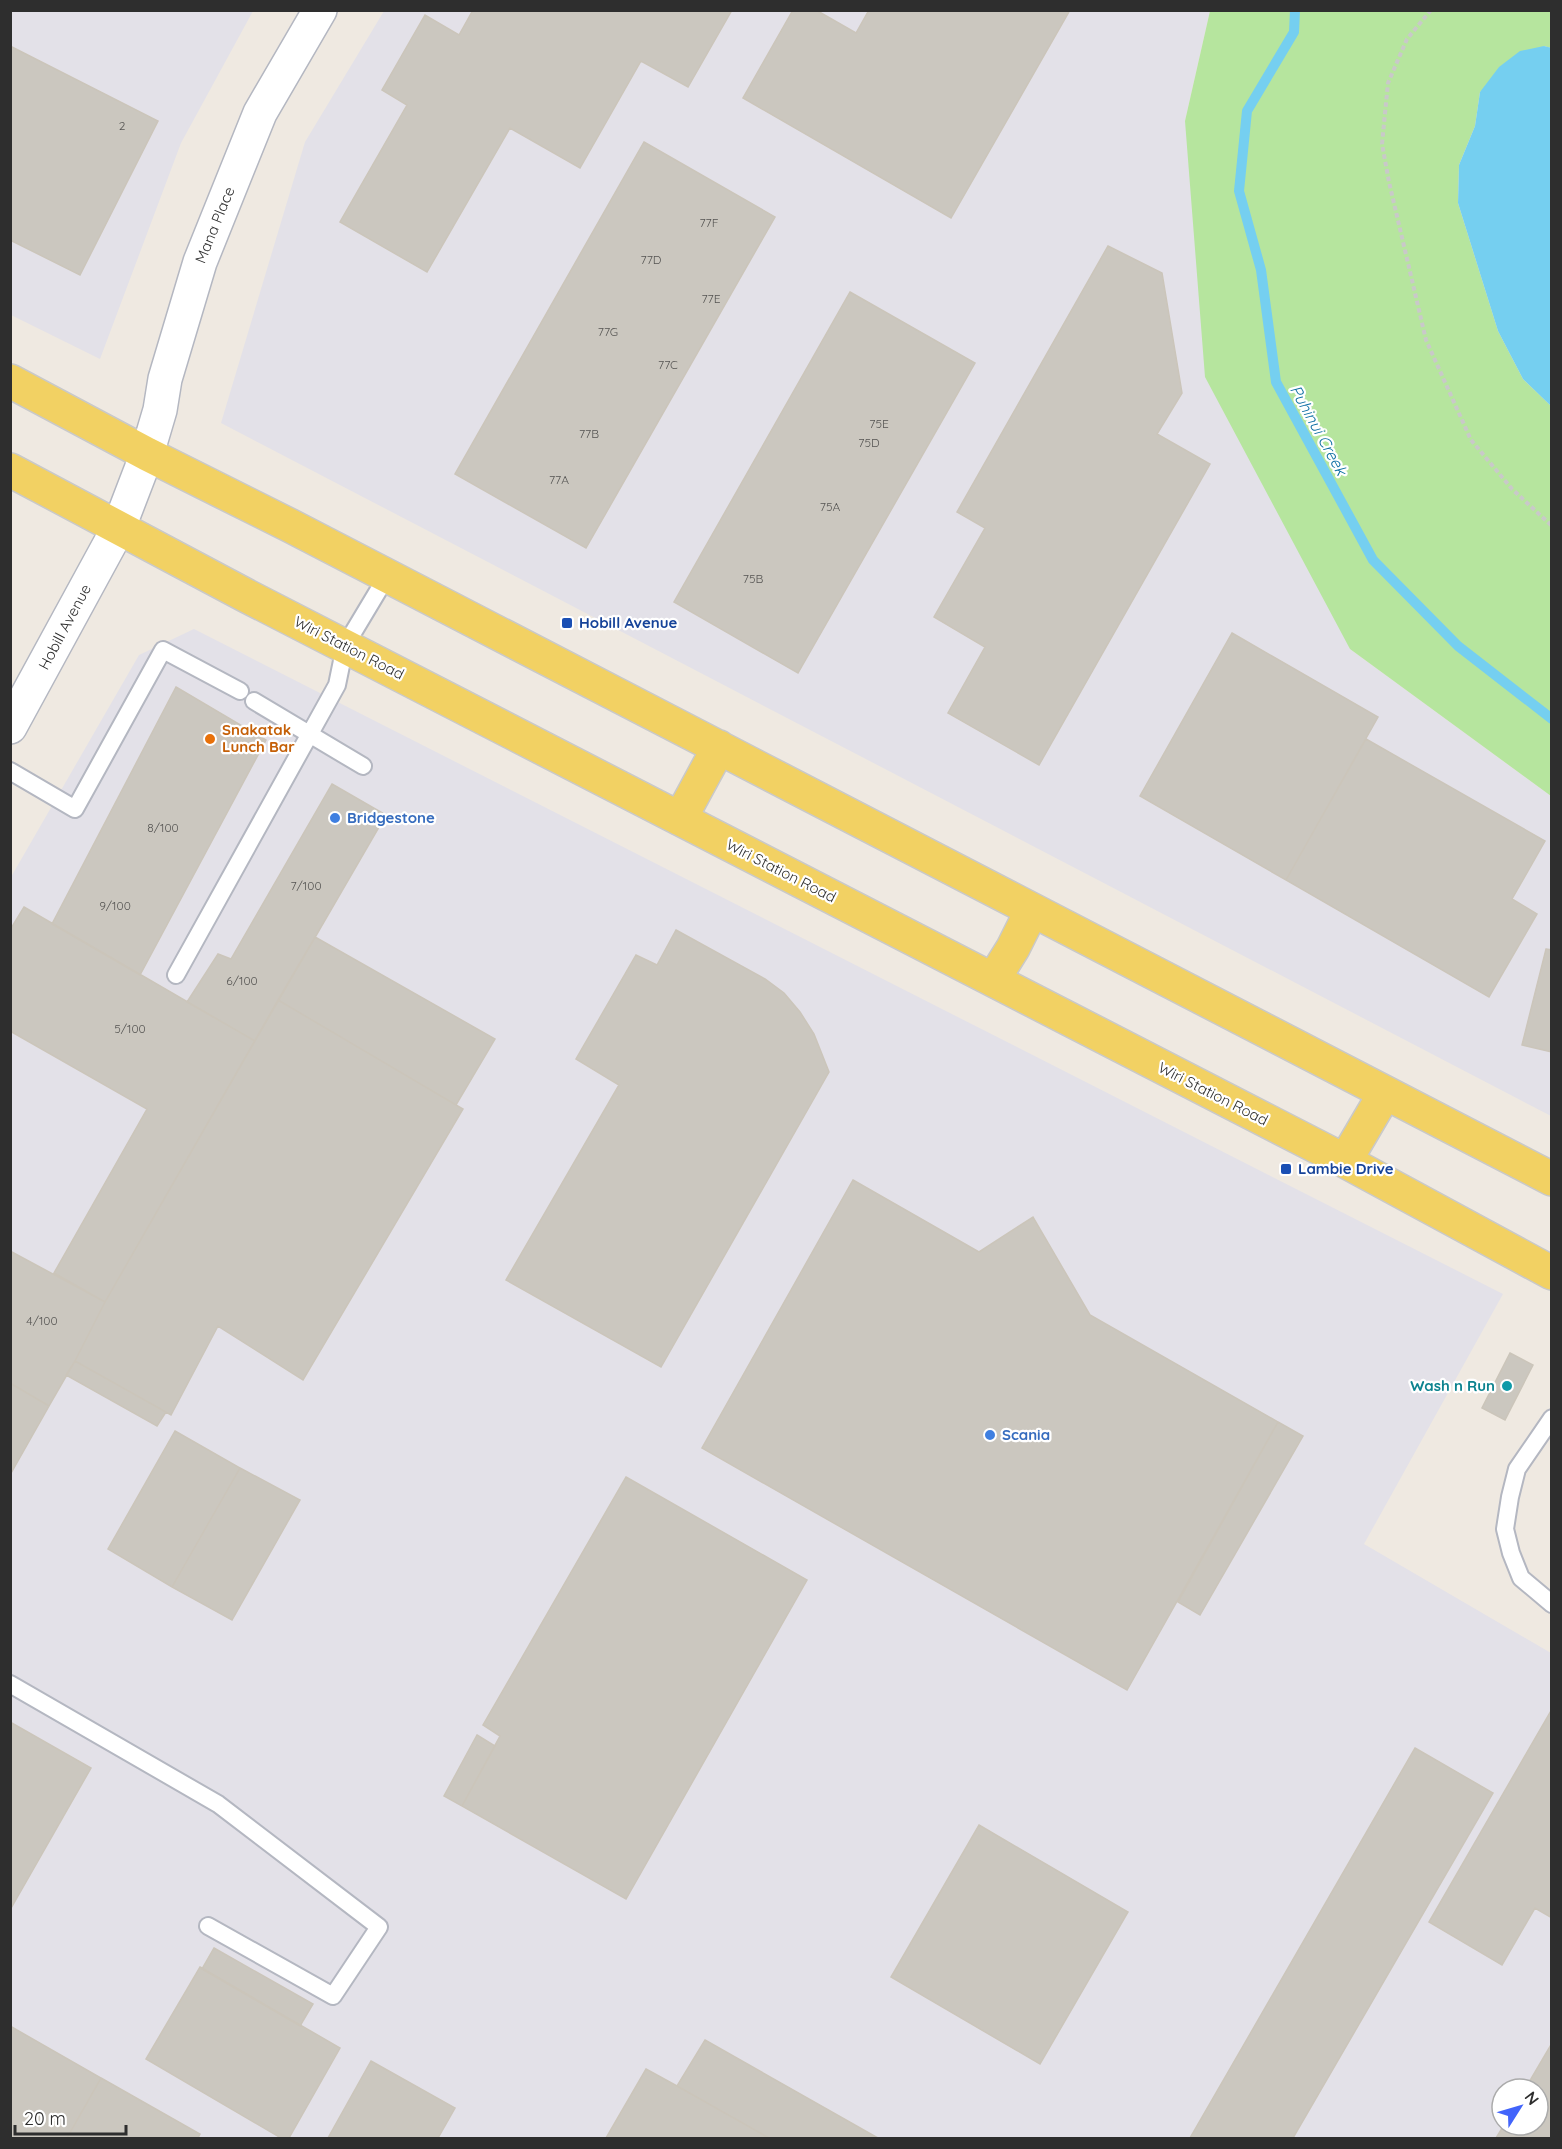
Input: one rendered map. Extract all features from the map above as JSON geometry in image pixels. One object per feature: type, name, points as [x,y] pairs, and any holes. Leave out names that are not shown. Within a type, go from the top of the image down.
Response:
[{"type":"main road","points":[[10,381],[147,454],[719,747],[1551,1179]]},
{"type":"main road","name":"Wiri Station Road","points":[[10,470],[345,646],[1345,1161],[1551,1273]]},
{"type":"main road","points":[[681,819],[719,747]]},
{"type":"main road","points":[[993,980],[1013,948],[1032,910]]},
{"type":"main road","points":[[1345,1161],[1385,1093]]},
{"type":"street","name":"Mana Place","points":[[119,527],[147,454],[160,411],[165,379],[200,262],[260,113],[320,10]]},
{"type":"street","name":"Hobill Avenue","points":[[10,727],[119,527]]},
{"type":"lane","points":[[176,975],[337,685],[345,646],[387,576]]},
{"type":"lane","points":[[10,771],[75,809],[163,650],[247,696],[363,766]]},
{"type":"lane","points":[[1551,1418],[1517,1469],[1505,1529],[1521,1578],[1551,1605]]},
{"type":"lane","points":[[10,1684],[218,1804],[379,1927],[333,1996],[208,1926]]},
{"type":"path","points":[[1431,10],[1407,39],[1388,83],[1382,144],[1426,340],[1471,440],[1512,489],[1551,526]]},
{"type":"shaded area","points":[[10,11],[253,11],[181,143],[100,359],[11,315]]},
{"type":"shaded area","points":[[384,11],[1210,11],[1185,121],[1350,649],[1551,796],[1551,1116],[221,423],[305,142]]},
{"type":"shaded area","points":[[194,629],[1503,1294],[1364,1544],[1551,1653],[1551,2138],[11,2138],[11,877],[139,655]]},
{"type":"green space","points":[[1210,11],[1551,11],[1551,48],[1544,46],[1480,92],[1475,126],[1459,165],[1458,203],[1498,331],[1523,379],[1551,406],[1551,796],[1350,649],[1205,377],[1185,121]]},
{"type":"water","points":[[1544,46],[1552,48],[1551,406],[1523,379],[1498,331],[1458,203],[1459,165],[1475,126],[1480,92],[1499,67],[1520,51]]},
{"type":"building","points":[[473,10],[732,10],[688,87],[641,61],[580,168],[510,128],[427,272],[340,222],[407,105],[382,90],[425,15],[459,35]]},
{"type":"building","points":[[793,10],[816,10],[856,33],[869,10],[1070,10],[951,218],[743,98]]},
{"type":"building","points":[[10,46],[158,121],[80,275],[10,240]]},
{"type":"building","points":[[644,142],[775,217],[586,548],[455,474]]},
{"type":"building","points":[[1108,246],[1162,273],[1182,393],[1157,434],[1210,464],[1039,765],[948,713],[985,647],[934,617],[985,528],[957,512]]},
{"type":"building","points":[[850,292],[975,363],[798,673],[674,602]]},
{"type":"building","points":[[1232,633],[1378,717],[1286,880],[1140,796]]},
{"type":"building","points":[[176,687],[266,740],[140,975],[52,924]]},
{"type":"building","points":[[1366,739],[1545,841],[1512,899],[1537,914],[1489,997],[1286,880]]},
{"type":"building","points":[[332,784],[386,815],[255,1041],[187,1002],[218,954],[231,959]]},
{"type":"building","points":[[24,907],[255,1041],[105,1302],[54,1273],[147,1109],[10,1031],[10,930]]},
{"type":"building","points":[[676,930],[765,979],[784,993],[814,1034],[829,1072],[661,1367],[506,1280],[619,1085],[576,1059],[636,955],[657,965]]},
{"type":"building","points":[[315,937],[495,1039],[456,1105],[278,1000]]},
{"type":"building","points":[[1546,949],[1552,950],[1552,1052],[1522,1045]]},
{"type":"building","points":[[278,1000],[463,1109],[303,1380],[218,1326],[171,1415],[75,1361],[105,1302]]},
{"type":"building","name":"Scania","points":[[853,1180],[979,1252],[1033,1217],[1090,1315],[1278,1422],[1127,1690],[702,1448]]},
{"type":"building","points":[[10,1251],[105,1302],[49,1406],[10,1383]]},
{"type":"building","name":"Wash n Run","points":[[1510,1353],[1533,1365],[1505,1420],[1482,1408]]},
{"type":"building","points":[[75,1361],[166,1412],[157,1426],[66,1375]]},
{"type":"building","points":[[10,1383],[49,1406],[10,1475]]},
{"type":"building","points":[[1278,1422],[1303,1436],[1200,1615],[1178,1602]]},
{"type":"building","points":[[175,1431],[240,1468],[172,1587],[108,1549]]},
{"type":"building","points":[[240,1468],[300,1500],[232,1620],[172,1587]]},
{"type":"building","points":[[626,1477],[807,1580],[626,1899],[462,1806],[500,1736],[483,1725]]},
{"type":"building","points":[[1552,1709],[1552,1918],[1535,1908],[1502,1965],[1429,1922]]},
{"type":"building","points":[[10,1722],[91,1768],[10,1910]]},
{"type":"building","points":[[477,1735],[495,1746],[462,1806],[444,1796]]},
{"type":"building","points":[[1415,1748],[1493,1793],[1293,2138],[1190,2138]]},
{"type":"building","points":[[979,1825],[1128,1912],[1040,2064],[891,1977]]},
{"type":"building","points":[[214,1948],[313,2004],[300,2026],[202,1969]]},
{"type":"building","points":[[200,1967],[340,2048],[289,2138],[281,2138],[146,2059]]},
{"type":"building","points":[[10,2026],[101,2078],[67,2138],[10,2138]]},
{"type":"building","points":[[705,2040],[878,2138],[769,2138],[677,2086]]},
{"type":"building","points":[[1552,2043],[1552,2138],[1496,2138],[1550,2137],[1550,2077],[1532,2077]]},
{"type":"building","points":[[371,2061],[455,2108],[438,2138],[328,2138]]},
{"type":"building","points":[[646,2069],[677,2086],[769,2138],[606,2138]]},
{"type":"building","points":[[101,2078],[200,2134],[198,2138],[67,2138]]},
{"type":"waterway","name":"Puhinui Creek","points":[[1295,10],[1294,32],[1247,111],[1239,191],[1261,270],[1276,382],[1373,560],[1458,646],[1552,719]]},
{"type":"place","name":"Hobill Avenue","points":[[567,623]]},
{"type":"place","name":"Snakatak Lunch Bar","points":[[210,739]]},
{"type":"place","name":"Bridgestone","points":[[335,818]]},
{"type":"place","name":"Lambie Drive","points":[[1286,1169]]},
{"type":"place","name":"Wash n Run","points":[[1507,1386]]},
{"type":"place","name":"Scania","points":[[990,1435]]}]
